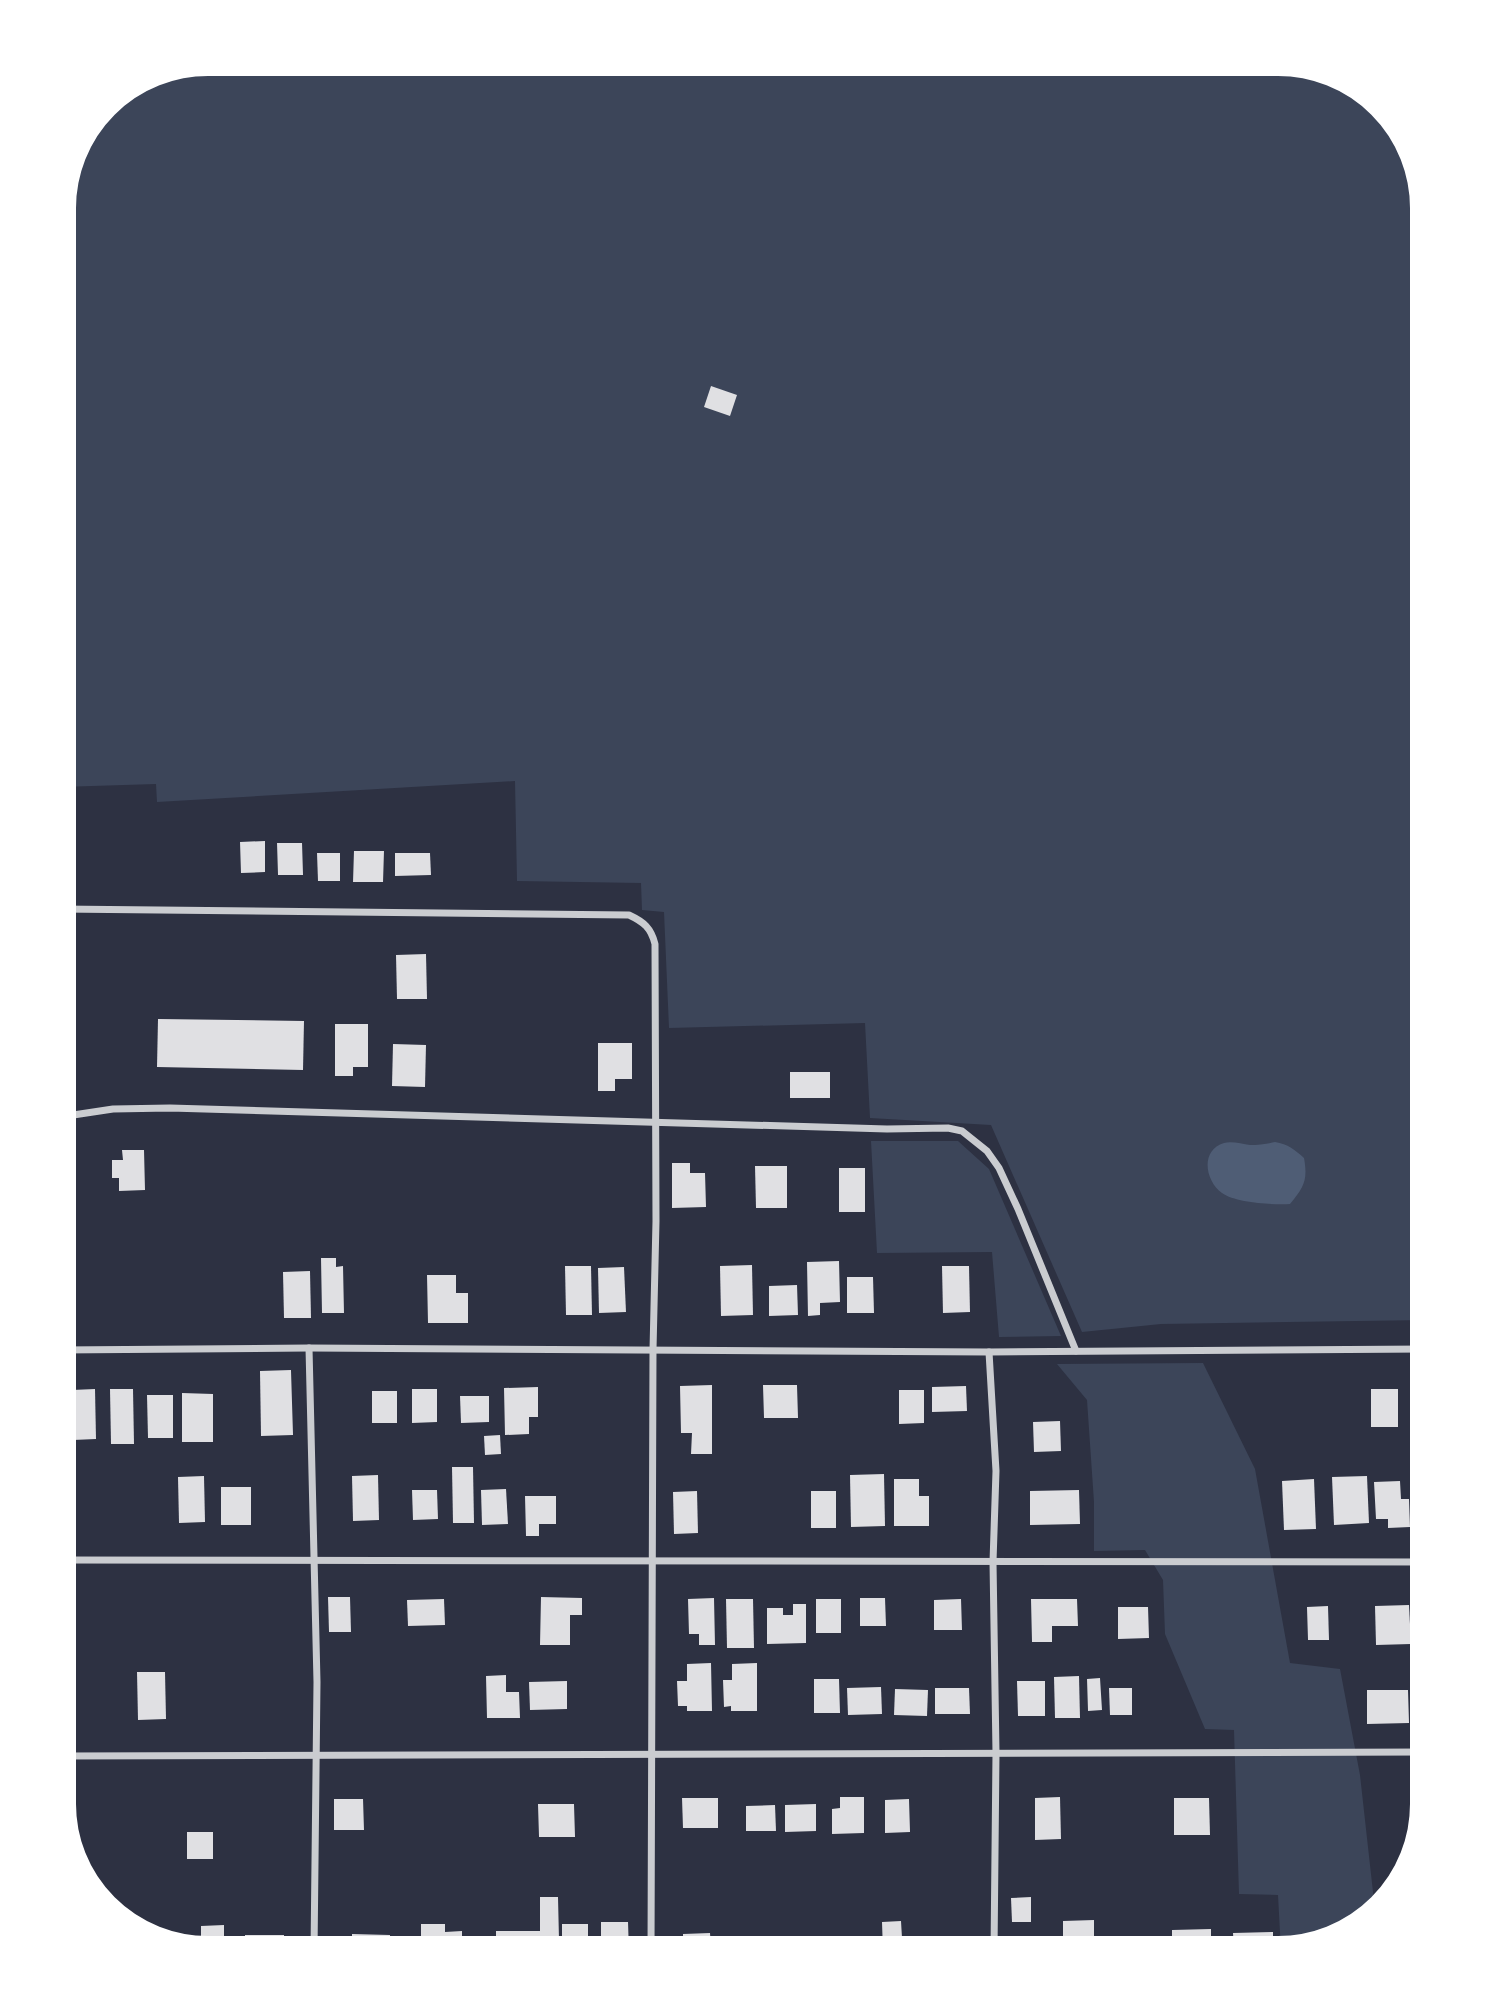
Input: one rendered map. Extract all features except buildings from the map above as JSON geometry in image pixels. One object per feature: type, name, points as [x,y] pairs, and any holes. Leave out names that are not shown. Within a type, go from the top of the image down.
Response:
[{"type":"street","points":[[74,909],[629,915],[647,926],[652,934],[655,944],[657,1122],[651,1938]]},
{"type":"street","points":[[74,1115],[113,1109],[170,1108],[887,1129],[948,1128],[962,1131],[987,1151],[999,1168],[1076,1351]]},
{"type":"street","points":[[309,1348],[317,1682],[314,1938]]},
{"type":"street","points":[[74,1350],[309,1348],[989,1352],[1412,1349]]},
{"type":"street","points":[[989,1352],[996,1471],[993,1562],[996,1753],[994,1938]]},
{"type":"street","points":[[74,1560],[1412,1562]]},
{"type":"street","points":[[74,1756],[1412,1752]]},
{"type":"shaded area","points":[[208,74],[1287,74],[1321,81],[1345,92],[1373,113],[1394,141],[1407,173],[1412,208],[1412,1320],[1161,1324],[1082,1332],[991,1125],[870,1118],[865,1023],[669,1028],[664,912],[642,910],[641,883],[517,881],[515,781],[157,802],[156,784],[74,787],[74,199],[84,157],[97,133],[113,113],[157,84]]},
{"type":"shaded area","points":[[871,1141],[958,1141],[989,1169],[1061,1336],[999,1337],[992,1252],[877,1253]]},
{"type":"shaded area","points":[[1227,1142],[1250,1145],[1284,1144],[1304,1158],[1304,1183],[1290,1204],[1245,1201],[1216,1188],[1209,1174],[1208,1159],[1216,1147]]},
{"type":"shaded area","points":[[1203,1363],[1255,1469],[1290,1663],[1340,1669],[1360,1775],[1374,1898],[1329,1928],[1280,1938],[1278,1895],[1239,1894],[1234,1730],[1205,1729],[1165,1634],[1163,1580],[1145,1550],[1094,1551],[1087,1400],[1057,1364]]}]
